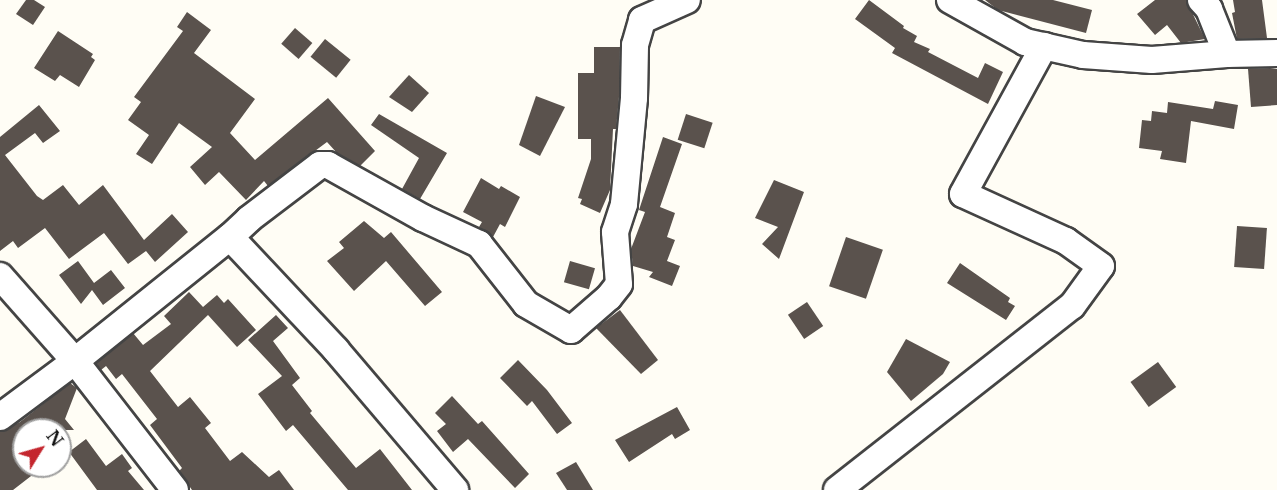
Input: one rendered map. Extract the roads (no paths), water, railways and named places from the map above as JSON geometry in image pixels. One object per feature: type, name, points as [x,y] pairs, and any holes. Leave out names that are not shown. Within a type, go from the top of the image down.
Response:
[{"type":"street","points":[[0,417],[75,361],[230,237],[249,219],[320,165],[328,165],[423,218],[479,244],[488,252],[526,304],[571,330],[609,297],[619,284],[615,232],[624,204],[634,98],[635,45],[642,20],[687,0]]},
{"type":"street","points":[[950,0],[1025,42],[1083,55],[1152,60],[1277,53]]},
{"type":"street","points":[[1202,0],[1209,9],[1227,54]]},
{"type":"street","points":[[837,490],[1072,306],[1101,266],[1066,240],[963,194],[1044,46]]},
{"type":"street","points":[[230,237],[336,351],[455,490]]},
{"type":"street","points":[[0,276],[75,361],[175,490]]}]
